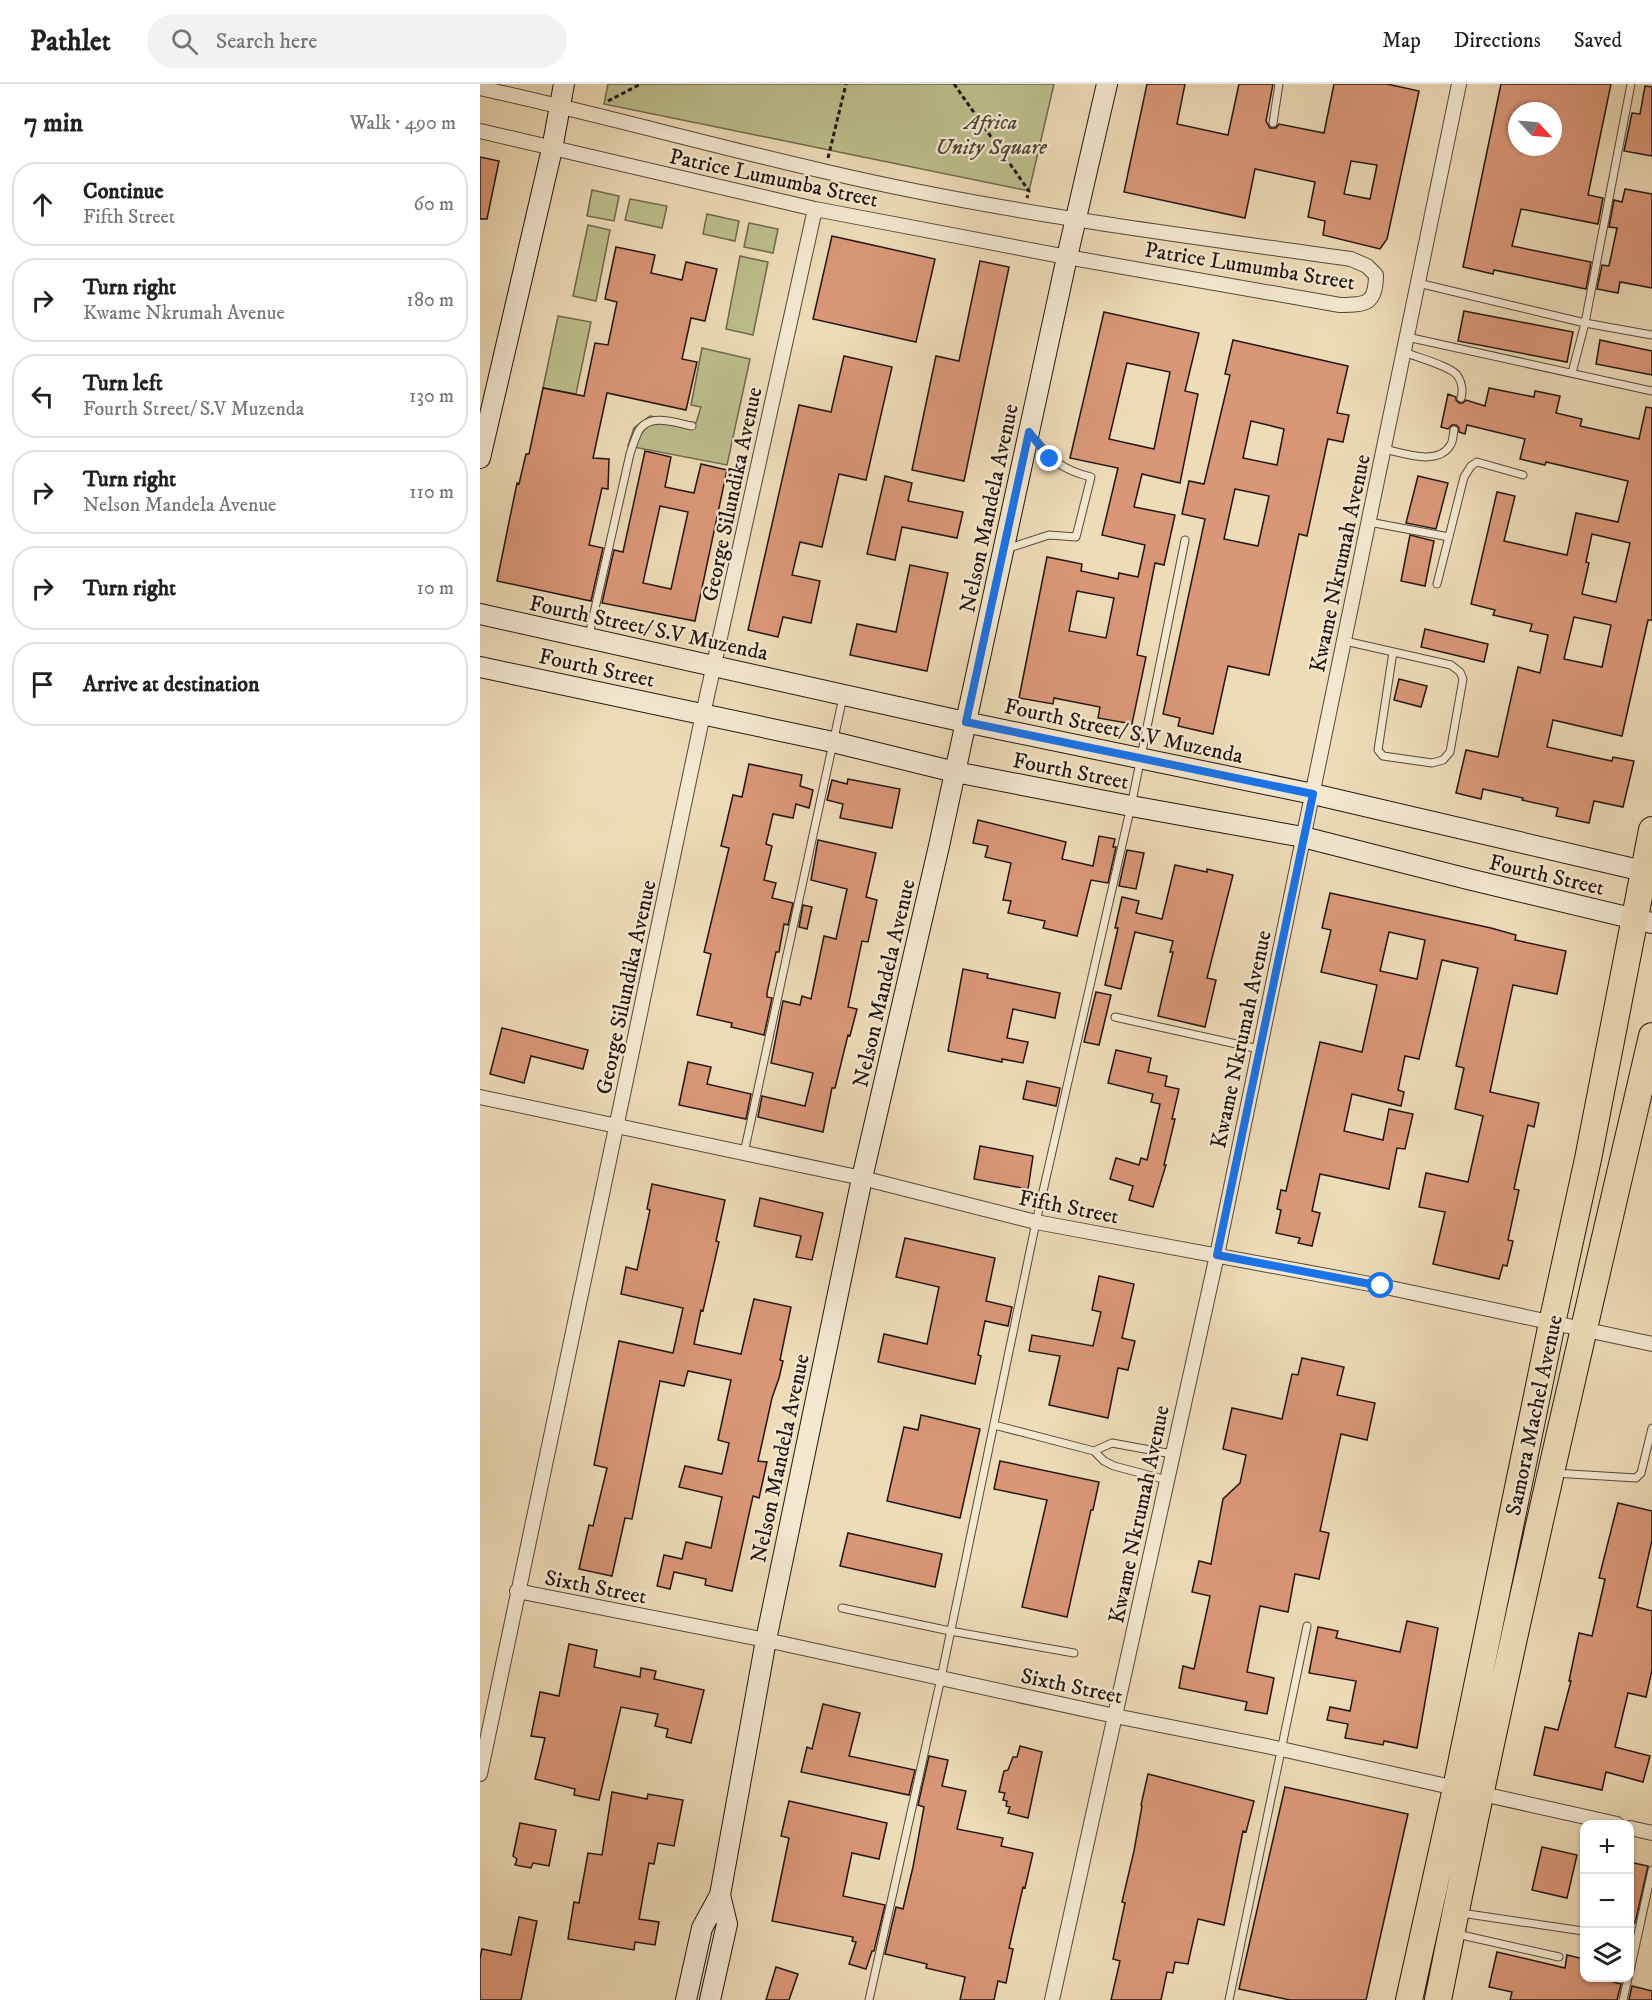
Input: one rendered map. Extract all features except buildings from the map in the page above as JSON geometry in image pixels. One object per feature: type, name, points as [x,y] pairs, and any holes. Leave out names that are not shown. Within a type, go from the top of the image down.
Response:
[{"type":"highway","name":"Samora Machel Avenue","points":[[1438,2000],[1454,1922],[1468,1790],[1551,1323],[1643,921],[1652,830]]},
{"type":"highway","name":"Samora Machel Avenue","points":[[1408,2000],[1468,1790],[1551,1473],[1652,1036]]},
{"type":"main road","points":[[480,458],[552,148],[564,84]]},
{"type":"main road","name":"Nelson Mandela Avenue","points":[[686,2000],[702,1928],[720,1895],[766,1640],[862,1178],[955,772],[1075,220],[1107,84]]},
{"type":"main road","name":"Fourth Street/ S.V Muzenda","points":[[480,615],[966,722],[1313,794],[1648,872]]},
{"type":"main road","name":"Fourth Street","points":[[480,667],[833,742],[955,772],[1303,837],[1643,921]]},
{"type":"main road","name":"Nelson Mandela Avenue","points":[[710,2000],[726,1924],[720,1895]]},
{"type":"street","name":"Kwame Nkrumah Avenue","points":[[1052,2000],[1217,1255],[1459,84]]},
{"type":"street","name":"Patrice Lumumba Street","points":[[480,88],[560,105],[825,172],[1023,211],[1351,259],[1367,266],[1376,275],[1376,287],[1372,298],[1365,303],[1340,304],[1067,257],[815,209],[480,131]]},
{"type":"street","name":"George Silundika Avenue","points":[[480,1773],[703,714],[815,209]]},
{"type":"street","name":"Fifth Street","points":[[480,1096],[862,1178],[1036,1222],[1381,1286],[1652,1344]]},
{"type":"street","name":"Sixth Street","points":[[517,1591],[766,1640],[1115,1716],[1281,1749],[1599,1820]]},
{"type":"street","points":[[1634,1828],[1652,1833]]},
{"type":"lane","points":[[1273,123],[1280,84]]},
{"type":"lane","points":[[1572,373],[1585,323],[1631,84]]},
{"type":"lane","points":[[1418,283],[1585,323],[1652,335]]},
{"type":"lane","points":[[1407,337],[1652,391]]},
{"type":"lane","points":[[1404,352],[1450,370],[1457,375],[1463,390],[1461,398]]},
{"type":"lane","points":[[588,638],[630,454],[639,429],[649,422],[658,420],[692,426]]},
{"type":"lane","points":[[1384,449],[1422,456],[1436,456],[1450,446],[1454,430]]},
{"type":"lane","points":[[1004,549],[1049,535],[1076,537],[1091,477],[1076,474],[1050,459],[1029,432]]},
{"type":"lane","points":[[1437,584],[1464,477],[1470,466],[1477,462],[1523,475]]},
{"type":"lane","points":[[1369,522],[1449,537]]},
{"type":"lane","points":[[869,2000],[941,1678],[1036,1222],[1131,806],[1185,540]]},
{"type":"lane","points":[[1345,640],[1451,665],[1460,672],[1463,679],[1450,752],[1443,760],[1432,763],[1383,756],[1378,750],[1393,652]]},
{"type":"lane","points":[[744,1153],[844,695]]},
{"type":"lane","points":[[1115,1017],[1259,1049]]},
{"type":"lane","points":[[994,1425],[1094,1451],[1104,1461],[1114,1466],[1167,1480]]},
{"type":"lane","points":[[1551,1473],[1636,1478],[1641,1473],[1652,1428]]},
{"type":"lane","points":[[1094,1451],[1112,1443],[1172,1454]]},
{"type":"lane","points":[[842,1608],[950,1631],[1074,1653]]},
{"type":"lane","points":[[1229,2000],[1307,1626]]},
{"type":"lane","points":[[1634,1949],[1652,1870]]},
{"type":"lane","points":[[1454,1922],[1580,1931]]},
{"type":"lane","points":[[1454,1922],[1559,1957]]},
{"type":"lane","points":[[1623,2000],[1627,1982]]},
{"type":"path","points":[[601,115],[604,104],[641,84]]},
{"type":"path","points":[[825,172],[846,84]]},
{"type":"path","points":[[954,84],[1029,191],[1023,211]]},
{"type":"green space","name":"Africa Unity Square","points":[[608,84],[1054,84],[1029,191],[604,104]]},
{"type":"green space","points":[[592,190],[619,196],[614,221],[587,216]]},
{"type":"green space","points":[[630,199],[667,206],[662,228],[625,220]]},
{"type":"green space","points":[[707,214],[739,221],[735,241],[703,234]]},
{"type":"green space","points":[[749,223],[778,229],[773,253],[744,247]]},
{"type":"green space","points":[[588,225],[610,230],[596,301],[573,296]]},
{"type":"green space","points":[[740,256],[768,262],[753,335],[726,329]]},
{"type":"green space","points":[[558,316],[591,322],[576,394],[543,388]]},
{"type":"green space","points":[[702,348],[750,359],[727,465],[628,446],[634,428],[650,416],[696,423],[701,407],[691,405]]},
{"type":"route","points":[[1050,459],[1029,432],[966,722],[1313,794],[1217,1255],[1381,1286]]}]
